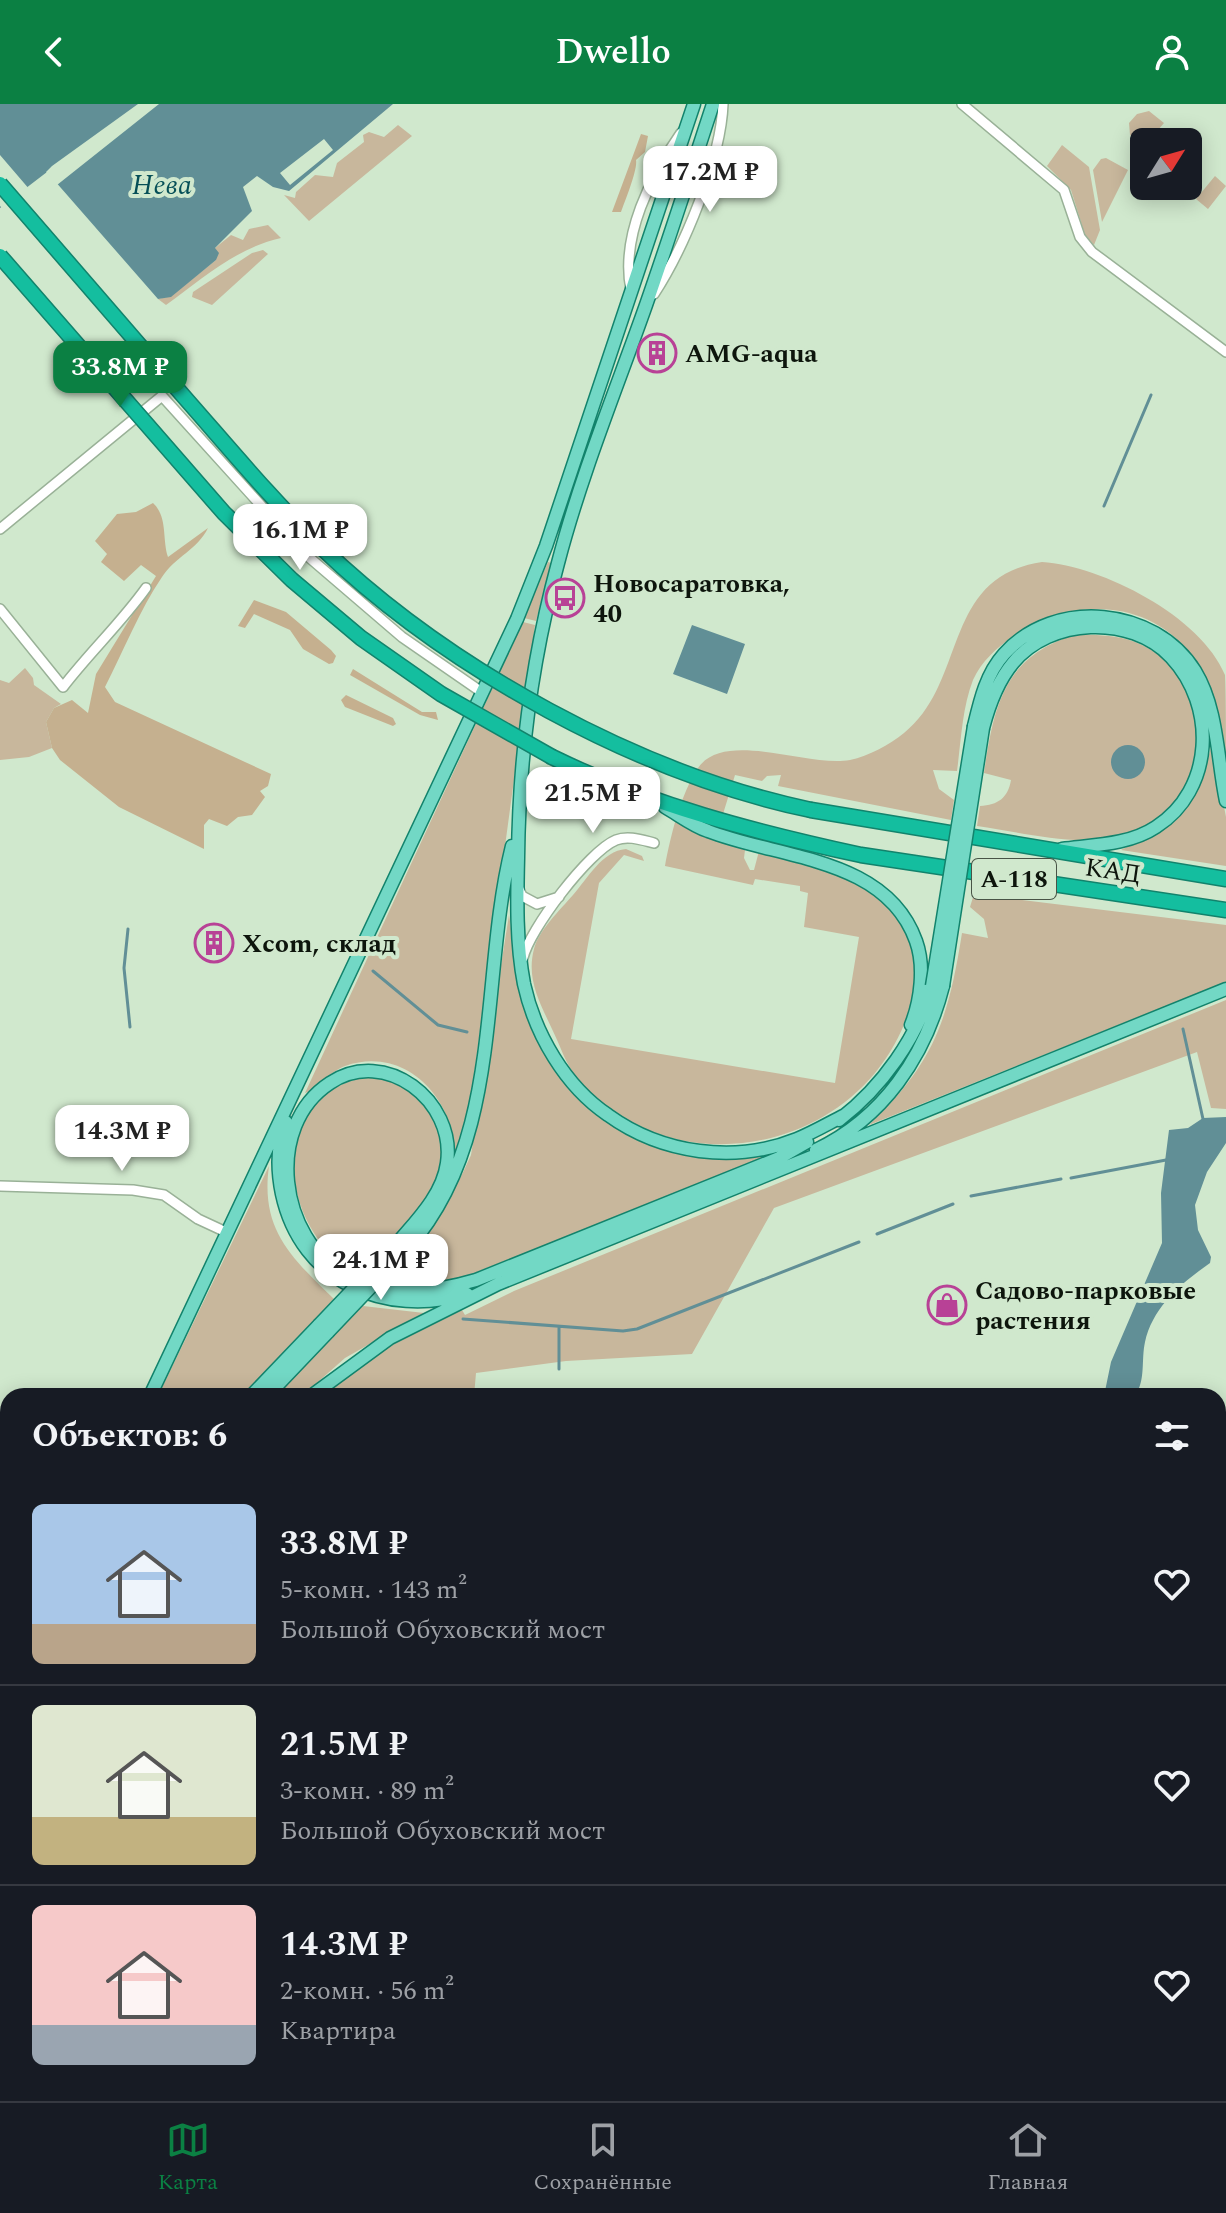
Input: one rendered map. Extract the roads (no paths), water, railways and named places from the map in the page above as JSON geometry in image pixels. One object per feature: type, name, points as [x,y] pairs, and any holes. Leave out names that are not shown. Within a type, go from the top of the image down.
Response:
[{"type":"highway","name":"КАД","points":[[0,184],[254,476],[321,547],[385,603],[512,688],[576,725],[754,798],[1040,851],[1226,879]]},
{"type":"highway","name":"А-118","points":[[0,256],[224,513],[292,580],[361,638],[499,730],[586,774],[659,803]]},
{"type":"highway","name":"КАД","points":[[659,803],[804,843],[861,855],[1226,910]]},
{"type":"main road","points":[[154,1388],[483,693],[546,546],[694,104]]},
{"type":"main road","points":[[260,1388],[323,1329],[444,1200],[469,1140],[517,827],[537,654],[556,570],[713,104]]},
{"type":"main road","points":[[771,1176],[864,1119],[893,1092],[919,1051],[935,1016],[978,727],[989,676],[1005,653],[1023,638],[1062,620],[1082,617],[1122,619],[1141,625],[1176,649],[1202,684],[1210,705],[1226,801]]},
{"type":"main road","points":[[978,727],[1000,681],[1014,661],[1041,640],[1073,629],[1111,628],[1144,639],[1171,657],[1192,690],[1203,727],[1200,770],[1184,800],[1169,817],[1134,838],[1040,851]]},
{"type":"main road","points":[[659,803],[706,831],[864,879],[889,896],[903,912],[918,947],[921,975],[915,1014],[901,1049]]},
{"type":"main road","points":[[517,827],[516,882],[522,965],[532,1008],[568,1080],[600,1110],[636,1133],[688,1149],[732,1152],[795,1140],[845,1115]]},
{"type":"main road","points":[[404,1244],[444,1175],[448,1146],[442,1122],[430,1100],[402,1078],[369,1071],[343,1076],[317,1093],[299,1118],[288,1156],[290,1193],[304,1232],[337,1269],[365,1284],[395,1291],[432,1290],[476,1280],[779,1158],[845,1115],[878,1085],[919,1026],[938,986]]},
{"type":"main road","points":[[322,1388],[390,1338],[498,1284],[771,1176],[1226,989]]},
{"type":"main road","points":[[300,1080],[283,1130],[279,1177],[291,1225],[316,1262],[328,1274],[358,1292],[404,1302],[444,1300],[498,1284]]},
{"type":"main road","points":[[274,1388],[323,1329]]},
{"type":"street","points":[[645,307],[678,256],[721,131],[723,104]]},
{"type":"street","points":[[962,104],[1064,190],[1080,237],[1092,252],[1226,352]]},
{"type":"street","points":[[0,529],[162,396],[304,553],[402,637],[483,693]]},
{"type":"street","points":[[0,609],[63,687],[110,629],[127,615],[146,588]]},
{"type":"street","points":[[522,965],[529,938],[559,897],[613,841],[622,838],[654,843]]},
{"type":"street","points":[[516,882],[522,896],[537,904],[559,897]]},
{"type":"street","points":[[0,1186],[133,1190],[164,1195],[198,1219],[226,1232]]},
{"type":"water","name":"Нева","points":[[0,104],[393,104],[289,191],[273,187],[257,176],[243,187],[252,211],[215,248],[219,253],[216,260],[171,297],[158,299],[47,172],[0,208]]},
{"type":"water","points":[[692,625],[745,644],[727,694],[673,674]]},
{"type":"water","points":[[1128,745],[1140,750],[1145,762],[1140,774],[1128,779],[1116,774],[1111,762],[1116,750]]},
{"type":"water","points":[[1226,1117],[1226,1143],[1207,1172],[1195,1205],[1198,1230],[1211,1257],[1210,1263],[1180,1287],[1155,1317],[1145,1342],[1139,1388],[1106,1388],[1111,1362],[1162,1243],[1161,1193],[1169,1130],[1188,1128],[1203,1118]]},
{"type":"waterway","points":[[1104,506],[1151,395]]},
{"type":"waterway","points":[[128,929],[124,968],[130,1027]]},
{"type":"waterway","points":[[373,971],[438,1025],[467,1032]]},
{"type":"waterway","points":[[1183,1029],[1203,1119]]},
{"type":"waterway","points":[[1071,1178],[1166,1160]]},
{"type":"waterway","points":[[971,1196],[1061,1179]]},
{"type":"waterway","points":[[877,1234],[953,1204]]},
{"type":"waterway","points":[[463,1319],[623,1331],[637,1329],[859,1242]]},
{"type":"waterway","points":[[559,1327],[559,1369]]},
{"type":"place","name":"AMG-aqua","points":[[657,353]]},
{"type":"place","name":"Новосаратовка, 40","points":[[565,598]]},
{"type":"place","name":"Xсom, склад","points":[[214,943]]},
{"type":"place","name":"Садово-парковые растения","points":[[947,1305]]}]
